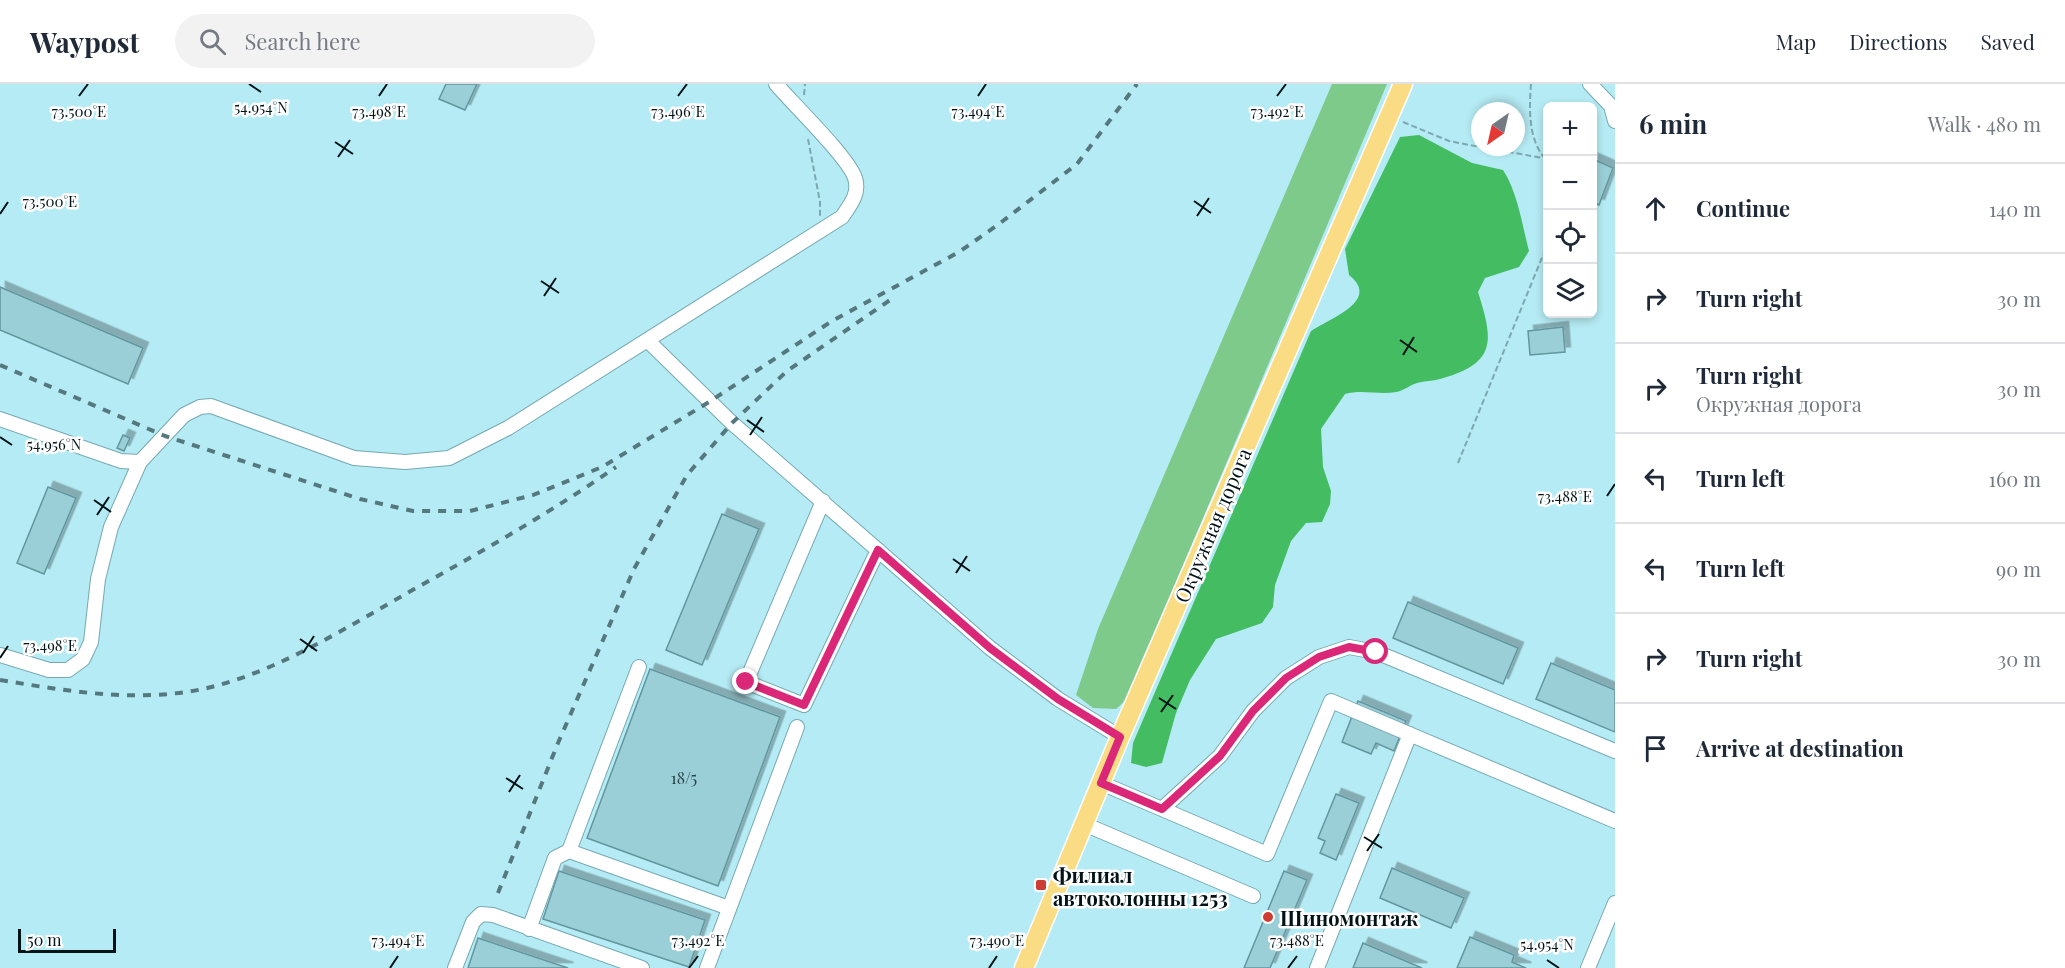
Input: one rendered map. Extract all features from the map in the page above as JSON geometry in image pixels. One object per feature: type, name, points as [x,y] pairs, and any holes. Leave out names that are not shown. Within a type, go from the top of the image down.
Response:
[{"type":"main road","name":"Окружная дорога","points":[[1024,968],[1120,737],[1403,84]]},
{"type":"street","points":[[0,655],[49,670],[68,669],[83,659],[91,642],[98,579],[111,527],[140,462],[184,416],[201,407],[211,406],[287,436],[354,458],[405,462],[449,458],[508,428],[842,217],[856,197],[856,179],[846,163],[776,84]]},
{"type":"street","points":[[1590,84],[1611,106],[1615,121]]},
{"type":"street","points":[[648,341],[717,409],[990,648],[1058,699],[1120,737]]},
{"type":"street","points":[[0,419],[121,461],[140,462]]},
{"type":"street","points":[[823,501],[746,682],[804,705],[878,550]]},
{"type":"street","points":[[1162,809],[1220,756],[1253,711],[1286,678],[1319,657],[1349,647],[1376,652],[1615,751]]},
{"type":"street","points":[[529,929],[555,858],[569,851],[639,667]]},
{"type":"street","points":[[1101,783],[1267,854],[1331,700],[1615,821]]},
{"type":"street","points":[[707,968],[797,728]]},
{"type":"street","points":[[1317,968],[1410,734]]},
{"type":"street","points":[[1084,824],[1253,896]]},
{"type":"street","points":[[569,851],[729,908]]},
{"type":"street","points":[[1588,968],[1615,903]]},
{"type":"street","points":[[455,968],[473,922],[482,914],[493,915],[642,968]]},
{"type":"path","points":[[802,113],[805,84]]},
{"type":"path","points":[[1531,84],[1529,110],[1533,137],[1543,158]]},
{"type":"path","points":[[1390,117],[1449,141],[1471,145]]},
{"type":"path","points":[[808,139],[820,202],[819,222],[810,237]]},
{"type":"path","points":[[1525,155],[1543,158]]},
{"type":"path","points":[[1458,463],[1543,255]]},
{"type":"green space","points":[[1332,84],[1387,84],[1126,700],[1116,709],[1093,708],[1076,695],[1098,629]]},
{"type":"green space","points":[[1419,135],[1472,163],[1503,170],[1516,199],[1529,251],[1519,267],[1485,278],[1478,292],[1487,324],[1486,348],[1473,365],[1459,373],[1417,383],[1396,392],[1345,394],[1321,429],[1323,467],[1331,491],[1330,504],[1322,522],[1306,523],[1291,541],[1275,585],[1273,607],[1262,623],[1216,639],[1190,680],[1176,713],[1162,763],[1146,767],[1131,763],[1133,743],[1311,331],[1339,315],[1356,301],[1359,293],[1358,284],[1349,275],[1345,249],[1400,137]]},
{"type":"building","points":[[446,84],[477,84],[465,110],[439,99]]},
{"type":"building","points":[[1597,161],[1613,168],[1599,205],[1597,204]]},
{"type":"building","points":[[0,287],[143,348],[128,384],[0,330]]},
{"type":"building","points":[[1563,327],[1565,352],[1530,355],[1528,331]]},
{"type":"building","points":[[123,435],[130,438],[124,451],[117,448]]},
{"type":"building","points":[[48,487],[76,498],[44,574],[17,563]]},
{"type":"building","points":[[722,514],[759,529],[702,665],[666,650]]},
{"type":"building","points":[[1408,602],[1518,648],[1503,684],[1393,638]]},
{"type":"building","points":[[1551,663],[1615,690],[1615,732],[1536,699]]},
{"type":"building","points":[[650,669],[780,717],[718,886],[587,838]]},
{"type":"building","points":[[1358,701],[1406,721],[1394,751],[1376,743],[1371,754],[1342,742]]},
{"type":"building","points":[[1336,794],[1359,803],[1336,860],[1320,853],[1325,841],[1318,838]]},
{"type":"building","points":[[1392,868],[1464,898],[1451,928],[1380,898]]},
{"type":"building","points":[[559,871],[705,920],[689,967],[543,919]]},
{"type":"building","points":[[1284,871],[1307,880],[1270,968],[1244,968]]},
{"type":"building","points":[[1470,937],[1514,955],[1512,962],[1526,968],[1457,968]]},
{"type":"building","points":[[478,938],[568,968],[468,968]]},
{"type":"building","points":[[1363,943],[1422,968],[1353,968]]},
{"type":"railway","points":[[0,365],[165,436],[360,499],[413,511],[470,511],[533,495],[602,467],[709,402],[832,321],[959,252],[1077,164],[1137,84]]},
{"type":"railway","points":[[498,893],[558,743],[634,569],[687,475],[732,423],[787,371],[890,300]]},
{"type":"railway","points":[[0,680],[92,693],[139,695],[186,692],[244,677],[273,666],[357,622],[514,532],[616,467]]},
{"type":"place","name":"Филиал автоколонны 1253","points":[[1041,885]]},
{"type":"place","name":"Шиномонтаж","points":[[1268,917]]},
{"type":"route","points":[[746,682],[804,705],[878,550],[990,648],[1058,699],[1120,737],[1101,783],[1162,809],[1220,756],[1253,711],[1286,678],[1319,657],[1349,647],[1376,652]]}]
